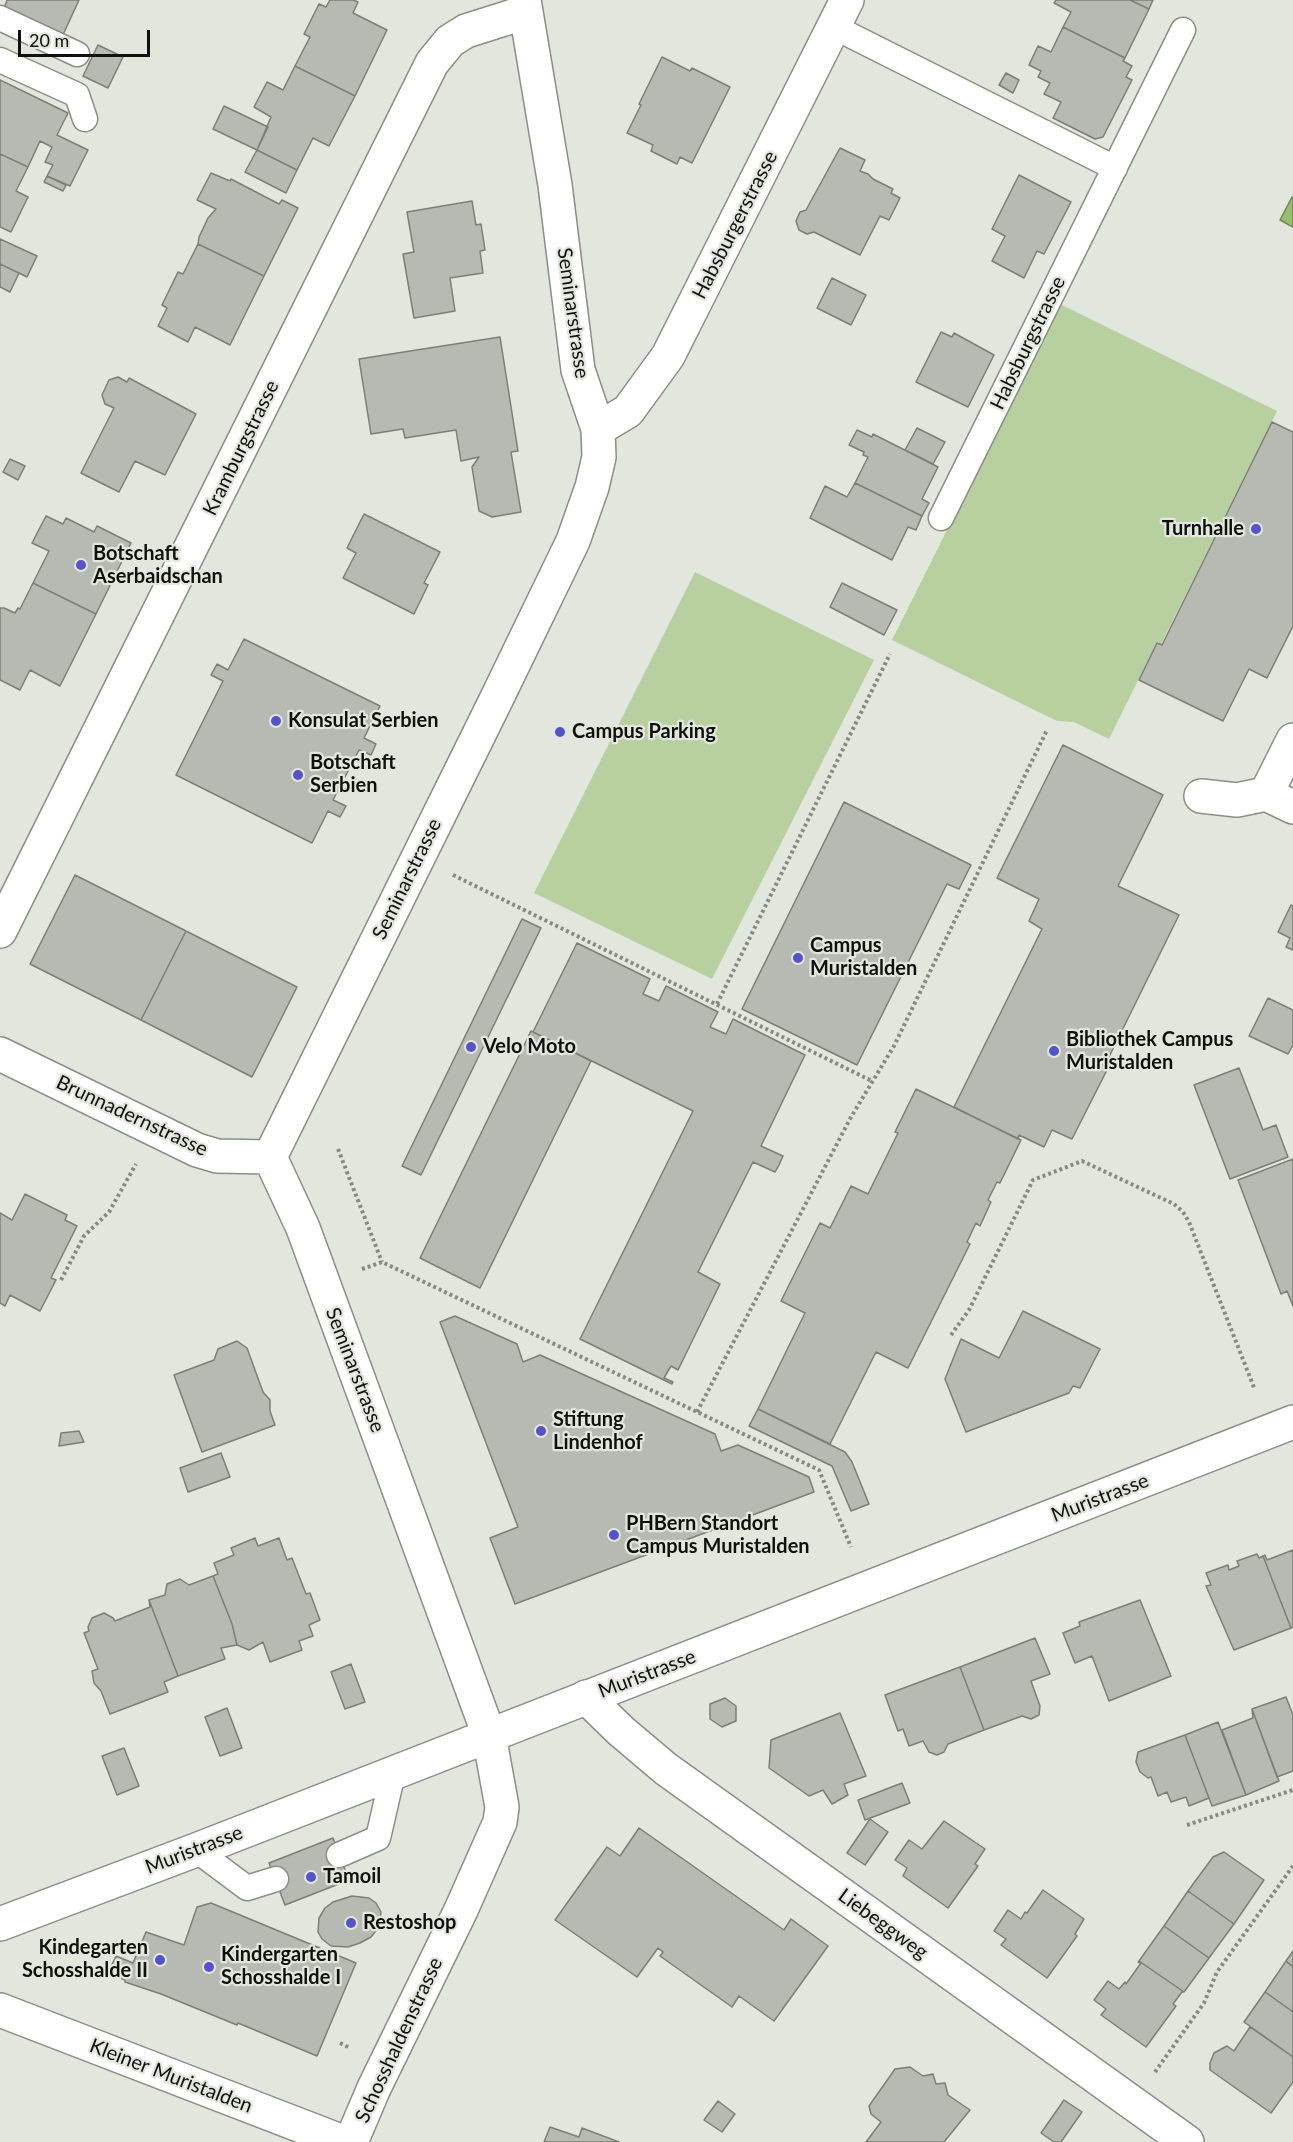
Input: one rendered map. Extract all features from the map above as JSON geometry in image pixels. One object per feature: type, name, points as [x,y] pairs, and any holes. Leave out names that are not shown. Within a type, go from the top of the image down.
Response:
[{"type":"street","name":"Seminarstrasse","points":[[489,1735],[303,1228],[270,1157],[573,541],[592,487],[599,457],[598,429],[578,370],[555,185],[525,6]]},
{"type":"street","name":"Kramburgstrasse","points":[[0,931],[432,63],[450,41],[466,31],[525,6]]},
{"type":"street","name":"Habsburgerstrasse","points":[[598,429],[628,411],[668,356],[841,14]]},
{"type":"street","points":[[1201,796],[1280,801],[1293,741]]},
{"type":"street","name":"Brunnadernstrasse","points":[[0,1054],[197,1150],[217,1156],[270,1157]]},
{"type":"street","name":"Muristrasse","points":[[0,1924],[196,1850],[1293,1422]]},
{"type":"street","name":"Liebeggweg","points":[[586,1697],[621,1731],[666,1769],[1187,2142]]},
{"type":"street","name":"Schosshaldenstrasse","points":[[351,2142],[500,1821],[502,1807],[489,1735]]},
{"type":"street","name":"Kleiner Muristalden","points":[[0,2010],[343,2142]]},
{"type":"lane","points":[[841,14],[1114,168]]},
{"type":"lane","points":[[0,18],[77,54]]},
{"type":"lane","name":"Habsburgstrasse","points":[[940,518],[1183,30]]},
{"type":"lane","points":[[0,60],[77,95],[86,119]]},
{"type":"lane","points":[[339,1855],[378,1838],[393,1773]]},
{"type":"lane","points":[[196,1850],[247,1888],[276,1880]]},
{"type":"path","points":[[717,1004],[890,654]]},
{"type":"path","points":[[697,1412],[850,1117],[894,1046],[1047,730]]},
{"type":"path","points":[[417,858],[872,1081]]},
{"type":"path","points":[[338,1149],[382,1262],[819,1470],[851,1547]]},
{"type":"path","points":[[951,1335],[969,1310],[1033,1180],[1082,1161],[1174,1204],[1183,1212],[1189,1222],[1255,1390]]},
{"type":"path","points":[[61,1280],[84,1236],[110,1212],[136,1164]]},
{"type":"path","points":[[361,1270],[382,1262]]},
{"type":"path","points":[[1187,1825],[1293,1790]]},
{"type":"path","points":[[1133,2103],[1204,2003],[1217,1971],[1293,1866]]},
{"type":"shaded area","points":[[1293,197],[1293,227],[1280,220]]},
{"type":"shaded area","points":[[1060,304],[1277,411],[1161,644],[1157,642],[1109,739],[1074,722],[1057,721],[892,640]]},
{"type":"shaded area","points":[[695,572],[874,660],[712,979],[534,893]]},
{"type":"building","points":[[7,0],[79,0],[62,37],[4,9]]},
{"type":"building","points":[[330,0],[358,2],[353,13],[387,30],[355,96],[295,66],[310,37],[304,34],[319,4],[326,7]]},
{"type":"building","points":[[1056,0],[1130,0],[1149,9],[1125,58],[1063,27],[1071,12],[1054,3]]},
{"type":"building","points":[[1130,0],[1153,0],[1149,9]]},
{"type":"building","points":[[1063,27],[1125,58],[1123,61],[1132,66],[1126,77],[1132,80],[1103,137],[1095,139],[1053,118],[1061,102],[1044,94],[1050,83],[1038,77],[1041,71],[1029,65],[1038,46],[1051,52]]},
{"type":"building","points":[[98,45],[123,57],[108,88],[83,76]]},
{"type":"building","points":[[662,57],[690,71],[692,68],[730,87],[692,163],[680,157],[677,164],[651,151],[653,145],[627,133]]},
{"type":"building","points":[[295,66],[355,96],[329,146],[313,138],[297,170],[257,150],[271,117],[254,107],[267,82],[283,90]]},
{"type":"building","points":[[1006,73],[1019,80],[1013,93],[999,85]]},
{"type":"building","points":[[0,80],[68,113],[57,135],[88,150],[70,186],[47,176],[53,165],[45,162],[52,147],[40,141],[28,167],[0,154]]},
{"type":"building","points":[[224,106],[268,127],[257,150],[213,129]]},
{"type":"building","points":[[840,148],[865,160],[860,171],[893,189],[891,193],[900,198],[889,220],[880,216],[860,255],[814,232],[807,234],[799,230],[796,221],[800,212],[806,210]]},
{"type":"building","points":[[257,150],[297,170],[286,193],[245,172]]},
{"type":"building","points":[[0,154],[28,167],[16,191],[28,197],[11,232],[0,227]]},
{"type":"building","points":[[211,173],[230,181],[231,179],[279,204],[282,200],[298,208],[264,276],[198,244],[208,218],[216,209],[197,200]]},
{"type":"building","points":[[1019,175],[1071,202],[1044,254],[1037,251],[1024,278],[992,261],[1005,236],[992,229]]},
{"type":"building","points":[[47,176],[66,185],[63,191],[44,182]]},
{"type":"building","points":[[472,201],[476,225],[481,224],[485,250],[480,251],[483,273],[450,278],[455,311],[414,318],[403,254],[414,252],[407,212]]},
{"type":"building","points":[[0,239],[37,256],[27,277],[0,264]]},
{"type":"building","points":[[198,244],[264,276],[230,345],[195,327],[188,342],[158,326],[167,308],[162,305],[178,272],[183,274]]},
{"type":"building","points":[[0,264],[19,273],[10,292],[0,287]]},
{"type":"building","points":[[832,278],[866,295],[851,325],[817,308]]},
{"type":"building","points":[[941,332],[952,337],[954,333],[994,355],[968,407],[916,382]]},
{"type":"building","points":[[500,337],[518,451],[511,452],[521,512],[492,517],[479,511],[472,467],[479,457],[461,461],[456,430],[405,438],[403,429],[371,434],[359,359]]},
{"type":"building","points":[[118,377],[127,382],[129,378],[196,414],[165,475],[135,461],[119,492],[81,473],[114,408],[105,404],[102,395],[109,380]]},
{"type":"building","name":"Turnhalle","points":[[1272,422],[1293,432],[1293,626],[1267,678],[1249,669],[1223,721],[1139,680],[1157,643],[1162,645]]},
{"type":"building","points":[[917,428],[945,442],[933,464],[905,450]]},
{"type":"building","points":[[857,430],[872,437],[873,434],[938,467],[922,499],[929,503],[922,516],[855,483],[868,457],[863,455],[864,452],[849,445]]},
{"type":"building","points":[[10,459],[25,466],[18,480],[3,472]]},
{"type":"building","points":[[855,483],[922,516],[916,530],[908,527],[892,560],[810,518],[825,486],[847,497]]},
{"type":"building","points":[[364,514],[440,552],[424,583],[428,585],[414,614],[343,578],[356,553],[347,548]]},
{"type":"building","name":"Botschaft Aserbaidschan","points":[[46,516],[63,524],[66,518],[94,532],[97,526],[131,543],[96,614],[33,583],[49,551],[32,543]]},
{"type":"building","points":[[33,583],[96,614],[60,686],[30,670],[20,690],[0,680],[0,608],[15,613],[18,608],[20,609]]},
{"type":"building","points":[[842,583],[897,610],[884,635],[830,607]]},
{"type":"building","points":[[244,639],[380,706],[364,738],[376,744],[371,755],[359,750],[333,800],[346,806],[340,817],[328,811],[312,843],[176,775],[223,681],[211,675],[217,664],[228,670]]},
{"type":"building","points":[[1063,745],[1163,795],[1118,886],[1179,915],[1107,1061],[1103,1059],[1100,1063],[1108,1068],[1072,1139],[1052,1130],[1044,1147],[1019,1135],[1018,1139],[954,1107],[1042,929],[1029,921],[1039,899],[997,878]]},
{"type":"building","points":[[844,802],[971,865],[959,889],[947,884],[857,1065],[742,1009]]},
{"type":"building","points":[[75,875],[186,931],[141,1020],[30,964]]},
{"type":"building","points":[[1291,905],[1293,906],[1293,950],[1286,947],[1290,938],[1278,932]]},
{"type":"building","name":"Velo Moto","points":[[522,919],[541,928],[421,1175],[402,1166]]},
{"type":"building","points":[[186,931],[297,987],[252,1077],[141,1020]]},
{"type":"building","points":[[577,943],[650,979],[643,994],[659,1001],[666,986],[718,1012],[710,1027],[726,1034],[733,1019],[805,1055],[761,1146],[783,1156],[779,1165],[775,1172],[753,1162],[698,1272],[720,1284],[678,1370],[671,1366],[664,1378],[673,1382],[672,1384],[580,1339],[693,1111],[533,1032]]},
{"type":"building","points":[[1268,998],[1293,1010],[1293,1045],[1288,1054],[1249,1036]]},
{"type":"building","points":[[531,1031],[591,1061],[480,1288],[420,1258]]},
{"type":"building","points":[[1239,1068],[1263,1130],[1276,1125],[1288,1157],[1230,1179],[1194,1085]]},
{"type":"building","points":[[916,1089],[1021,1140],[1000,1183],[997,1182],[988,1200],[991,1202],[980,1226],[976,1223],[967,1242],[970,1244],[908,1368],[876,1352],[830,1444],[758,1409],[805,1313],[781,1301],[820,1223],[830,1228],[851,1186],[868,1194],[898,1133],[895,1132]]},
{"type":"building","points":[[1293,1159],[1293,1306],[1287,1291],[1281,1294],[1238,1180]]},
{"type":"building","points":[[25,1194],[67,1215],[65,1220],[77,1226],[51,1278],[56,1280],[40,1311],[10,1295],[5,1306],[0,1303],[0,1213],[12,1220]]},
{"type":"building","points":[[1023,1311],[1100,1349],[1080,1388],[1073,1386],[1069,1393],[966,1432],[945,1379],[961,1339],[999,1358]]},
{"type":"building","points":[[455,1316],[517,1344],[523,1362],[540,1355],[715,1434],[721,1451],[738,1445],[809,1477],[814,1492],[515,1604],[490,1538],[518,1527],[440,1322]]},
{"type":"building","points":[[237,1341],[247,1348],[263,1392],[270,1400],[270,1411],[275,1425],[202,1452],[174,1375],[214,1360],[218,1349]]},
{"type":"building","points":[[758,1409],[845,1452],[852,1462],[869,1504],[851,1511],[832,1466],[749,1426]]},
{"type":"building","points":[[79,1431],[84,1442],[59,1446],[61,1433]]},
{"type":"building","points":[[221,1453],[230,1477],[188,1492],[180,1468]]},
{"type":"building","points":[[255,1538],[258,1546],[279,1538],[287,1560],[292,1558],[306,1594],[310,1593],[320,1620],[309,1625],[313,1636],[299,1641],[302,1650],[270,1662],[263,1642],[249,1650],[237,1645],[232,1624],[213,1576],[218,1574],[214,1563],[234,1555],[231,1548]]},
{"type":"building","points":[[1293,1550],[1293,1627],[1291,1628],[1263,1556],[1265,1555],[1267,1560]]},
{"type":"building","points":[[1257,1554],[1259,1558],[1263,1556],[1291,1628],[1234,1650],[1206,1586],[1211,1585],[1206,1573],[1228,1565],[1229,1570],[1239,1566],[1237,1561]]},
{"type":"building","points":[[213,1576],[232,1624],[237,1645],[221,1648],[225,1659],[178,1676],[149,1600],[165,1595],[167,1584],[180,1579],[189,1585]]},
{"type":"building","points":[[149,1600],[178,1676],[164,1682],[168,1692],[110,1714],[101,1691],[94,1683],[92,1671],[98,1669],[84,1633],[89,1631],[88,1627],[92,1618],[104,1613],[115,1621],[150,1607]]},
{"type":"building","points":[[1140,1600],[1171,1676],[1109,1701],[1092,1656],[1075,1663],[1063,1633],[1080,1626],[1079,1622]]},
{"type":"building","points":[[1035,1638],[1050,1674],[1031,1681],[1040,1706],[1039,1715],[1031,1719],[1022,1716],[984,1730],[960,1667]]},
{"type":"building","points":[[351,1664],[365,1702],[345,1709],[331,1672]]},
{"type":"building","points":[[960,1667],[984,1730],[948,1744],[944,1752],[937,1755],[929,1752],[923,1741],[909,1746],[903,1729],[898,1731],[885,1695]]},
{"type":"building","points":[[1286,1697],[1293,1715],[1293,1771],[1277,1777],[1252,1709]]},
{"type":"building","points":[[725,1698],[736,1706],[736,1721],[722,1727],[710,1719],[710,1704]]},
{"type":"building","points":[[227,1708],[242,1748],[220,1756],[205,1717]]},
{"type":"building","points":[[1252,1709],[1279,1781],[1246,1795],[1222,1730],[1253,1718]]},
{"type":"building","points":[[840,1713],[866,1776],[844,1784],[848,1795],[832,1804],[823,1790],[809,1796],[769,1768],[771,1740]]},
{"type":"building","points":[[1218,1722],[1246,1795],[1212,1806],[1185,1735]]},
{"type":"building","points":[[1185,1735],[1209,1798],[1189,1806],[1186,1797],[1171,1802],[1167,1792],[1158,1796],[1151,1777],[1148,1778],[1140,1772],[1136,1762],[1138,1752]]},
{"type":"building","points":[[124,1748],[139,1786],[117,1795],[102,1756]]},
{"type":"building","points":[[902,1783],[910,1803],[865,1820],[858,1800]]},
{"type":"building","points":[[870,1819],[888,1832],[865,1865],[847,1853]]},
{"type":"building","points":[[944,1821],[985,1849],[975,1864],[978,1866],[948,1908],[903,1876],[907,1868],[895,1860],[909,1840],[922,1849]]},
{"type":"building","points":[[639,1828],[784,1930],[791,1919],[828,1946],[774,2021],[739,1996],[732,2007],[660,1956],[663,1952],[658,1948],[637,1977],[555,1920],[607,1847],[620,1856]]},
{"type":"building","points":[[333,1838],[349,1880],[285,1905],[269,1863]]},
{"type":"building","points":[[1224,1852],[1264,1880],[1234,1924],[1188,1891],[1213,1857]]},
{"type":"building","points":[[1043,1890],[1084,1919],[1075,1934],[1077,1936],[1047,1978],[1001,1945],[1006,1939],[994,1931],[1008,1910],[1021,1919]]},
{"type":"building","points":[[1188,1891],[1234,1924],[1209,1958],[1164,1926]]},
{"type":"building","points":[[352,1896],[369,1898],[376,1903],[381,1912],[379,1927],[371,1937],[360,1943],[348,1947],[331,1946],[322,1939],[318,1932],[319,1918],[325,1908],[333,1902]]},
{"type":"building","points":[[211,1903],[356,1963],[317,2056],[238,2023],[237,2025],[125,1982],[108,1973],[116,1956],[133,1963],[146,1932],[184,1945],[197,1907]]},
{"type":"building","points":[[1164,1926],[1209,1958],[1184,1992],[1139,1961]]},
{"type":"building","points":[[1293,1951],[1293,1967],[1286,1961]]},
{"type":"building","points":[[1139,1961],[1184,1992],[1173,2004],[1176,2006],[1146,2047],[1101,2015],[1106,2009],[1094,2000],[1108,1981],[1119,1989],[1125,1982],[1126,1984],[1141,1963]]},
{"type":"building","points":[[1286,1961],[1293,1967],[1293,2012],[1265,1992]]},
{"type":"building","points":[[1265,1992],[1293,2012],[1293,2057],[1244,2022]]},
{"type":"building","points":[[1250,2027],[1293,2057],[1293,2082],[1271,2113],[1210,2070],[1214,2053],[1227,2046],[1234,2051]]},
{"type":"building","points":[[910,2067],[923,2076],[933,2074],[936,2084],[945,2083],[948,2095],[970,2110],[944,2142],[866,2142],[881,2122],[871,2114],[869,2106],[895,2069]]},
{"type":"building","points":[[1064,2100],[1082,2112],[1061,2142],[1054,2142],[1041,2133]]},
{"type":"building","points":[[718,2101],[735,2114],[722,2132],[704,2120]]},
{"type":"building","points":[[550,2127],[579,2137],[582,2128],[619,2142],[544,2142]]},
{"type":"place","name":"Turnhalle","points":[[1256,529]]},
{"type":"place","name":"Botschaft Aserbaidschan","points":[[81,565]]},
{"type":"place","name":"Konsulat Serbien","points":[[276,721]]},
{"type":"place","name":"Campus Parking","points":[[560,732]]},
{"type":"place","name":"Botschaft Serbien","points":[[298,775]]},
{"type":"place","name":"Campus Muristalden","points":[[798,958]]},
{"type":"place","name":"Velo Moto","points":[[471,1047]]},
{"type":"place","name":"Bibliothek Campus Muristalden","points":[[1054,1051]]},
{"type":"place","name":"Stiftung Lindenhof","points":[[541,1431]]},
{"type":"place","name":"PHBern Standort Campus Muristalden","points":[[614,1535]]},
{"type":"place","name":"Tamoil","points":[[311,1877]]},
{"type":"place","name":"Restoshop","points":[[351,1923]]},
{"type":"place","name":"Kindegarten Schosshalde II","points":[[160,1960]]},
{"type":"place","name":"Kindergarten Schosshalde I","points":[[209,1967]]}]
